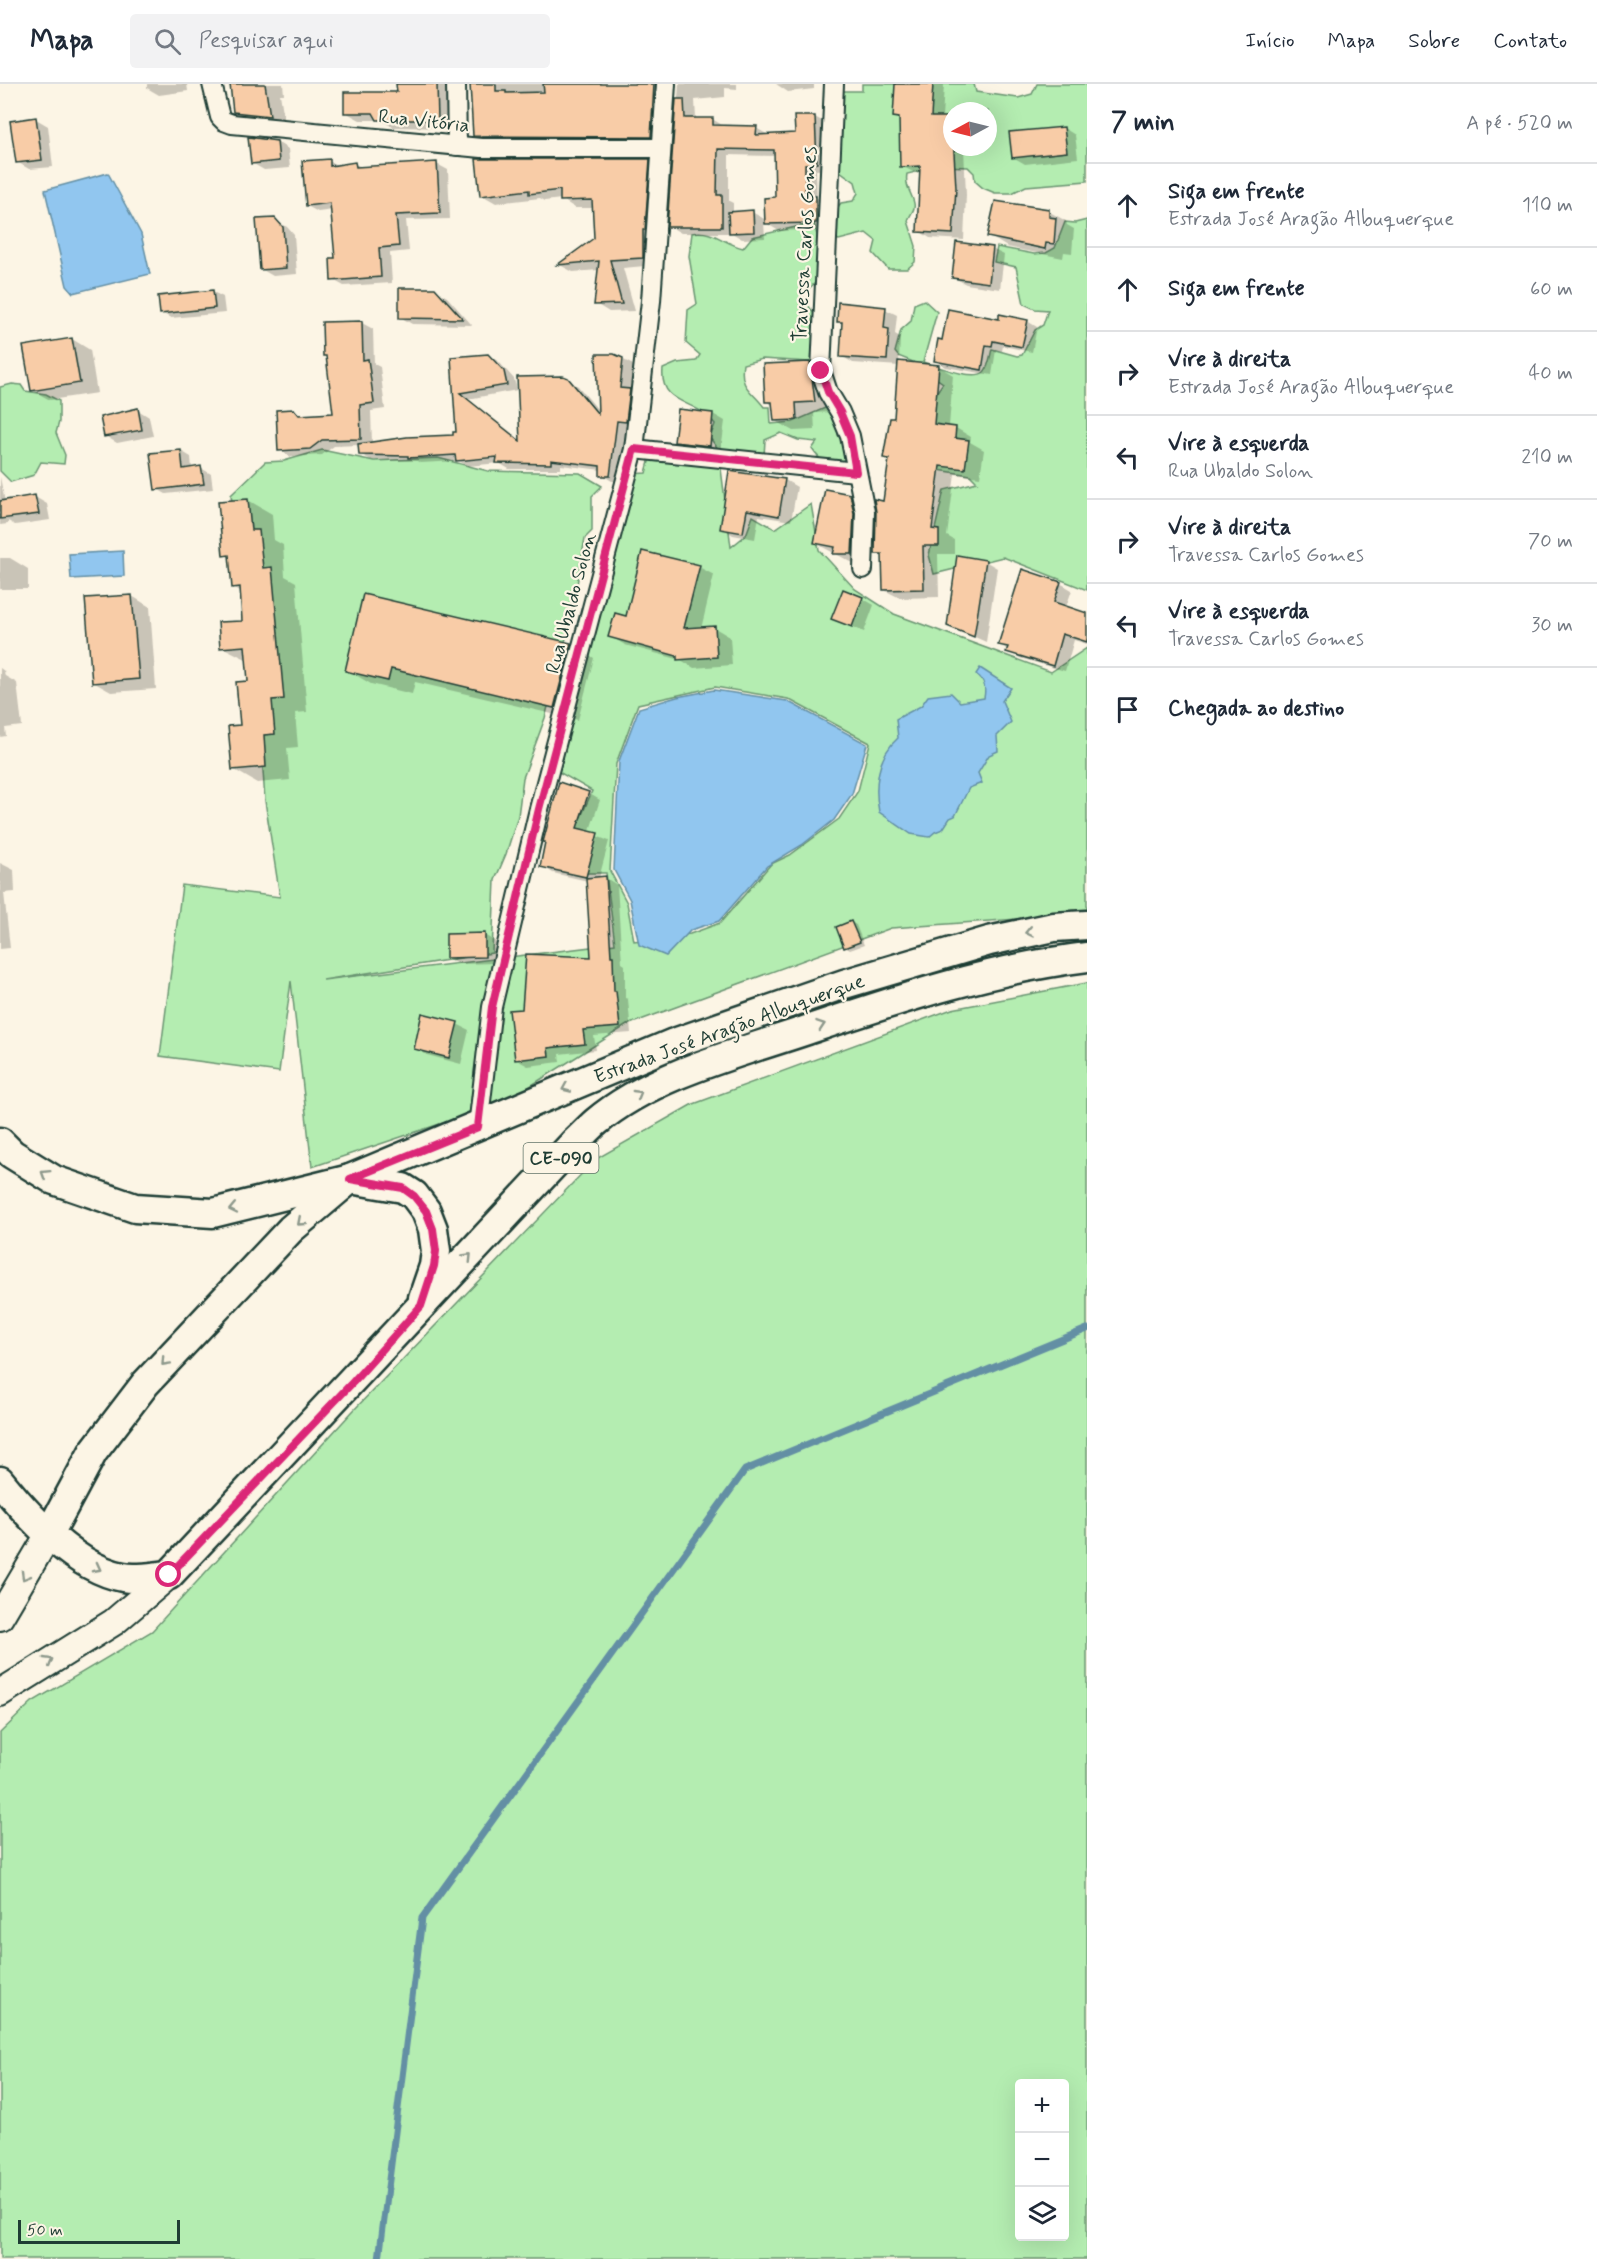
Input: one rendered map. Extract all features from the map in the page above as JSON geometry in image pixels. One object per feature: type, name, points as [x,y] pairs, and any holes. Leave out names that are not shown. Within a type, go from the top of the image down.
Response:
[{"type":"main road","name":"Estrada José Aragão Albuquerque","points":[[49,1534],[93,1452],[145,1384],[291,1229],[350,1179],[675,1043],[844,984],[989,941],[1054,927],[1087,925]]},
{"type":"main road","name":"Estrada José Aragão Albuquerque","points":[[169,1575],[353,1382],[421,1306],[595,1122],[643,1090],[717,1060],[900,999],[991,973],[1046,962],[1087,957]]},
{"type":"main road","points":[[0,1142],[12,1154],[54,1180],[135,1208],[213,1213],[350,1179],[403,1188],[414,1196],[426,1211],[433,1229],[436,1251],[434,1266],[421,1306]]},
{"type":"main road","points":[[0,1481],[23,1510],[49,1534],[67,1549],[105,1572],[125,1577],[169,1575]]},
{"type":"main road","points":[[0,1617],[49,1534]]},
{"type":"main road","name":"CE-090","points":[[0,1693],[114,1622],[169,1575]]},
{"type":"street","name":"Rua Vitória","points":[[212,84],[220,117],[232,124],[457,146],[661,148]]},
{"type":"street","points":[[456,84],[457,146]]},
{"type":"street","name":"Rua Ubaldo Solon","points":[[478,1127],[495,996],[539,809],[634,449],[651,301],[666,84]]},
{"type":"street","name":"Travessa Carlos Gomes","points":[[834,84],[821,371],[828,392],[850,436],[865,512],[863,569]]},
{"type":"street","points":[[634,449],[856,472]]},
{"type":"green space","points":[[862,84],[974,84],[976,92],[1018,98],[1032,94],[1037,84],[1087,84],[1087,181],[1026,186],[1012,193],[995,193],[983,188],[975,181],[974,173],[968,167],[942,166],[907,174],[907,185],[914,201],[908,221],[916,246],[915,262],[907,269],[888,269],[873,253],[876,241],[866,233],[839,240],[832,237],[834,212],[841,203],[853,201],[858,193],[855,182],[840,171],[839,91],[862,91]]},
{"type":"green space","points":[[1087,220],[1087,590],[1003,557],[934,574],[929,555],[944,490],[977,482],[970,475],[912,466],[932,399],[943,383],[913,362],[898,356],[895,352],[901,330],[911,321],[914,304],[924,300],[937,312],[923,362],[972,375],[984,372],[992,349],[1017,356],[1022,355],[1035,330],[1043,325],[1048,310],[1035,309],[1024,304],[1016,267],[994,262],[997,247],[1034,254],[1046,253],[1055,248],[1065,222],[1075,223]]},
{"type":"green space","points":[[814,223],[821,252],[821,267],[815,283],[802,297],[816,316],[816,364],[762,359],[743,364],[742,372],[748,388],[764,407],[770,407],[771,424],[793,422],[832,405],[839,422],[838,435],[847,449],[847,466],[831,464],[819,458],[812,449],[817,442],[798,440],[781,433],[765,440],[764,456],[722,454],[710,438],[715,424],[700,410],[673,397],[663,381],[663,369],[677,363],[696,361],[700,355],[686,343],[688,310],[697,304],[689,256],[692,233],[706,233],[743,248],[752,237]]},
{"type":"green space","points":[[12,384],[21,385],[25,391],[46,394],[59,401],[59,422],[56,433],[65,455],[64,464],[41,462],[34,475],[11,482],[0,471],[0,387]]},
{"type":"green space","points":[[322,450],[374,461],[438,458],[488,471],[580,473],[602,486],[592,496],[592,531],[585,538],[571,619],[545,718],[523,778],[518,816],[495,880],[492,953],[323,980],[615,944],[606,873],[574,873],[567,814],[581,817],[592,791],[557,771],[630,474],[646,473],[650,458],[720,461],[731,547],[746,535],[753,516],[775,529],[811,504],[819,550],[855,589],[894,614],[1051,672],[1087,648],[1087,914],[891,928],[627,1025],[505,1102],[312,1167],[291,981],[279,1072],[160,1056],[182,885],[280,897],[265,801],[256,664],[231,495],[265,462],[284,461]],"holes":[[[715,687],[788,699],[870,743],[858,791],[839,819],[790,855],[771,864],[720,923],[690,934],[634,941],[627,903],[610,871],[616,764],[638,704]]]},
{"type":"green space","points":[[1087,983],[1087,2259],[0,2259],[0,1733],[32,1702],[152,1631],[352,1412],[596,1159],[691,1105],[952,1009]]},
{"type":"water","points":[[108,173],[141,234],[150,274],[73,293],[67,286],[45,190]]},
{"type":"water","points":[[123,551],[124,576],[71,579],[69,554]]},
{"type":"water","points":[[980,668],[1011,688],[1002,701],[1011,722],[997,736],[998,751],[989,755],[978,773],[982,783],[969,788],[955,816],[950,818],[943,829],[929,837],[911,834],[879,812],[877,782],[885,754],[898,738],[896,719],[921,706],[928,696],[951,693],[960,702],[984,698],[984,684],[976,674]]},
{"type":"water","points":[[714,690],[787,701],[867,744],[852,794],[834,820],[802,845],[767,866],[719,921],[691,930],[666,956],[639,945],[630,900],[614,870],[619,761],[639,708],[677,697]]},
{"type":"building","points":[[230,84],[265,84],[270,116],[233,112]]},
{"type":"building","points":[[396,84],[437,84],[438,120],[377,120],[373,113],[344,113],[344,92],[397,92]]},
{"type":"building","points":[[470,84],[496,84],[496,91],[506,91],[506,93],[544,92],[543,84],[654,84],[651,137],[473,136]]},
{"type":"building","points":[[895,84],[933,84],[931,117],[943,117],[943,156],[954,156],[956,188],[953,234],[917,232],[920,166],[900,167],[899,118],[893,117]]},
{"type":"building","points":[[676,99],[684,99],[685,118],[713,118],[713,125],[757,126],[756,135],[795,133],[794,116],[815,116],[817,163],[805,164],[805,196],[816,196],[816,223],[765,224],[764,198],[775,197],[774,150],[718,149],[717,195],[722,195],[722,227],[667,227]]},
{"type":"building","points":[[36,117],[42,160],[16,163],[10,121]]},
{"type":"building","points":[[1064,127],[1067,152],[1012,158],[1009,132]]},
{"type":"building","points":[[248,137],[277,141],[279,161],[251,164]]},
{"type":"building","points":[[330,159],[330,166],[355,162],[356,167],[437,162],[440,213],[396,215],[399,246],[379,248],[381,277],[331,281],[330,258],[335,258],[330,203],[306,206],[302,161]]},
{"type":"building","points":[[476,159],[650,159],[645,230],[643,230],[643,258],[610,260],[622,304],[594,305],[599,261],[557,265],[594,238],[592,200],[560,201],[560,190],[529,194],[529,190],[480,196]]},
{"type":"building","points":[[995,201],[1049,209],[1049,217],[1056,218],[1054,244],[1046,243],[1045,249],[987,237]]},
{"type":"building","points":[[753,210],[754,232],[729,233],[728,212]]},
{"type":"building","points":[[275,218],[283,227],[286,268],[260,270],[256,219]]},
{"type":"building","points":[[956,242],[993,247],[989,283],[952,278]]},
{"type":"building","points":[[399,288],[435,288],[463,319],[399,318]]},
{"type":"building","points":[[213,290],[215,308],[160,314],[158,296]]},
{"type":"building","points":[[838,302],[886,307],[884,328],[889,329],[887,360],[840,357],[842,322],[837,322]]},
{"type":"building","points":[[948,309],[999,319],[999,314],[1028,320],[1022,347],[993,341],[992,346],[986,345],[982,370],[934,361],[938,339],[942,340]]},
{"type":"building","points":[[362,321],[363,360],[368,359],[374,403],[360,405],[361,439],[322,440],[310,449],[278,451],[276,410],[294,409],[299,415],[333,413],[326,356],[323,356],[322,322]]},
{"type":"building","points":[[72,338],[80,383],[31,391],[23,346]]},
{"type":"building","points":[[488,354],[504,371],[507,385],[460,393],[520,441],[517,377],[563,376],[568,378],[598,414],[596,354],[614,354],[623,358],[620,388],[630,389],[626,422],[617,421],[610,476],[600,476],[600,466],[551,460],[551,464],[496,463],[497,457],[456,461],[455,455],[408,458],[408,456],[359,455],[358,444],[407,437],[453,435],[453,432],[456,432],[451,357]]},
{"type":"building","points":[[898,361],[939,365],[934,424],[956,427],[955,438],[969,440],[965,469],[940,466],[932,529],[939,530],[939,546],[923,546],[924,589],[883,590],[882,554],[875,554],[874,499],[883,501],[889,459],[883,458],[890,418],[894,418]]},
{"type":"building","points":[[810,362],[815,402],[796,403],[797,420],[774,421],[772,402],[765,402],[763,364]]},
{"type":"building","points":[[138,408],[142,430],[104,437],[100,417]]},
{"type":"building","points":[[678,409],[713,413],[710,446],[674,442]]},
{"type":"building","points":[[181,450],[183,469],[201,466],[204,484],[155,490],[150,453]]},
{"type":"building","points":[[729,471],[785,479],[779,516],[747,510],[743,533],[720,529]]},
{"type":"building","points":[[825,489],[850,494],[854,513],[852,554],[833,554],[835,547],[814,543]]},
{"type":"building","points":[[35,495],[39,514],[0,519],[0,501]]},
{"type":"building","points":[[248,499],[251,530],[259,530],[263,568],[272,567],[284,699],[272,700],[275,734],[264,735],[266,767],[232,770],[228,726],[240,725],[236,682],[248,681],[245,646],[220,648],[218,622],[242,621],[240,587],[232,588],[229,555],[223,556],[218,501]]},
{"type":"building","points":[[642,551],[700,565],[684,628],[715,626],[717,657],[677,660],[677,656],[608,637],[615,613],[626,616]]},
{"type":"building","points":[[957,555],[986,560],[974,637],[947,626]]},
{"type":"building","points":[[1022,569],[1061,582],[1054,602],[1087,613],[1087,642],[1062,634],[1053,666],[1006,652],[1008,647],[998,645]]},
{"type":"building","points":[[843,589],[863,597],[852,627],[831,619]]},
{"type":"building","points":[[363,594],[571,643],[554,708],[391,669],[388,681],[345,671]]},
{"type":"building","points":[[132,595],[139,679],[92,683],[85,598]]},
{"type":"building","points":[[559,782],[589,792],[577,828],[598,833],[586,877],[540,867],[545,842],[543,842]]},
{"type":"building","points":[[606,876],[614,991],[616,991],[620,1027],[583,1030],[585,1044],[548,1048],[549,1056],[515,1060],[509,1010],[522,1009],[526,954],[591,957],[586,878]]},
{"type":"building","points":[[851,921],[860,942],[844,948],[836,927]]},
{"type":"building","points":[[485,933],[485,957],[446,958],[446,934]]},
{"type":"building","points":[[422,1013],[458,1022],[449,1058],[414,1049]]},
{"type":"waterway","points":[[379,2259],[422,1918],[745,1470],[1087,1329]]},
{"type":"route","points":[[169,1575],[353,1382],[421,1306],[434,1266],[436,1251],[433,1229],[426,1211],[414,1196],[403,1188],[350,1179],[478,1127],[492,1007],[539,809],[634,449],[856,472],[850,436],[828,392],[821,371]]}]
